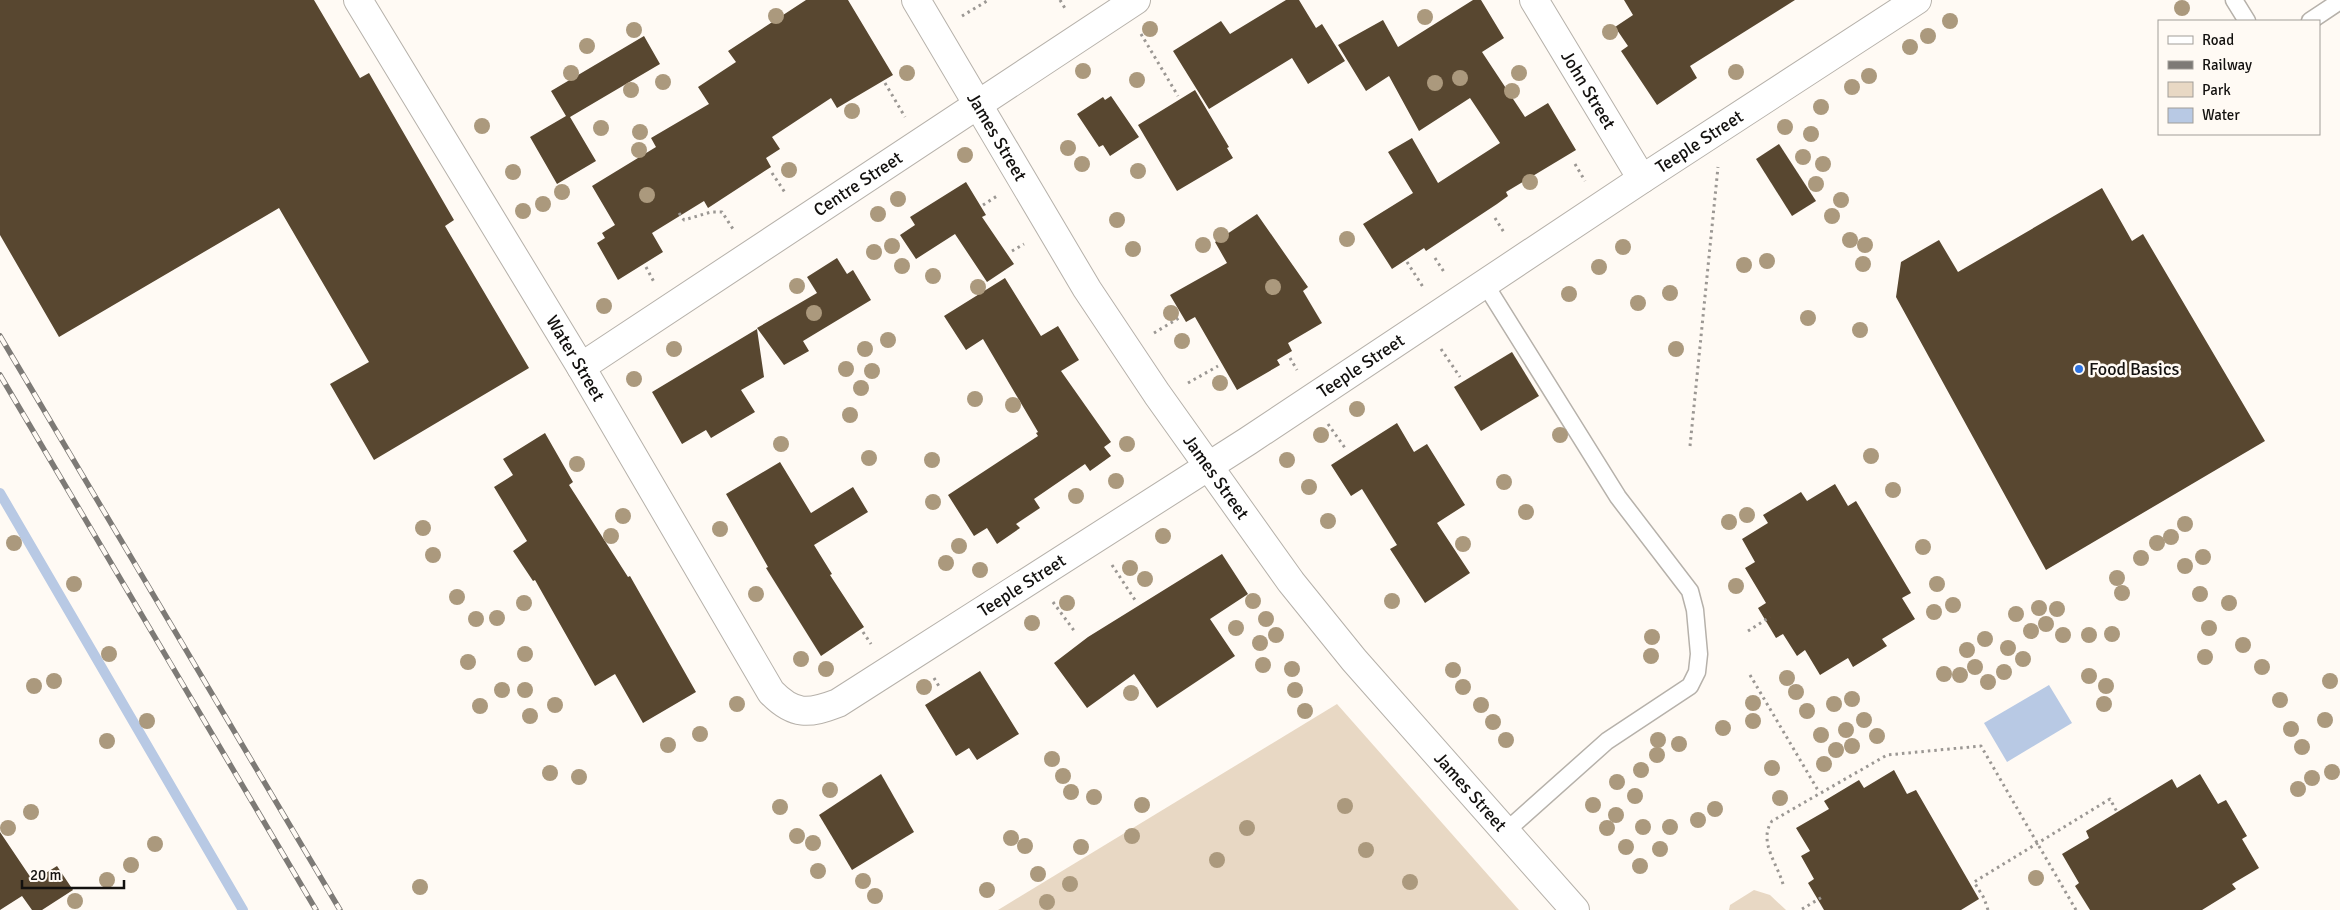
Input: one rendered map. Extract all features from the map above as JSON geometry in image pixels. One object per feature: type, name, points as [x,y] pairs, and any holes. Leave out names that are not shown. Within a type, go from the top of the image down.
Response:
[{"type":"street","name":"Water Street","points":[[358,0],[581,367],[754,665],[783,705],[796,710]]},
{"type":"street","name":"James Street","points":[[916,0],[1087,288],[1157,394],[1291,582],[1354,660],[1574,910]]},
{"type":"street","name":"Centre Street","points":[[581,367],[1136,0]]},
{"type":"street","name":"John Street","points":[[1534,0],[1642,179]]},
{"type":"street","name":"Teeple Street","points":[[796,710],[816,711],[838,703],[1256,436],[1642,179],[1917,0]]},
{"type":"lane","points":[[2234,0],[2246,20]]},
{"type":"lane","points":[[2312,20],[2340,1]]},
{"type":"lane","points":[[1485,284],[1618,497],[1690,591],[1695,610],[1699,654],[1697,672],[1690,686],[1607,741],[1505,832]]},
{"type":"path","points":[[960,16],[987,0]]},
{"type":"path","points":[[1139,32],[1178,96]]},
{"type":"path","points":[[885,83],[910,124]]},
{"type":"path","points":[[1690,446],[1719,161]]},
{"type":"path","points":[[1575,164],[1591,190]]},
{"type":"path","points":[[772,173],[787,195]]},
{"type":"path","points":[[983,205],[1002,194]]},
{"type":"path","points":[[679,213],[684,220],[711,212],[722,212],[734,232]]},
{"type":"path","points":[[1494,218],[1511,242]]},
{"type":"path","points":[[1012,251],[1030,241]]},
{"type":"path","points":[[1435,258],[1445,274]]},
{"type":"path","points":[[1407,262],[1425,290]]},
{"type":"path","points":[[1152,335],[1179,318]]},
{"type":"path","points":[[1440,347],[1460,377]]},
{"type":"path","points":[[1186,384],[1218,366]]},
{"type":"path","points":[[1326,421],[1344,448]]},
{"type":"path","points":[[1111,563],[1135,600]]},
{"type":"path","points":[[1047,594],[1075,632]]},
{"type":"path","points":[[1748,631],[1770,617]]},
{"type":"path","points":[[1750,675],[1819,792]]},
{"type":"path","points":[[1783,884],[1766,836],[1768,826],[1783,814],[1886,755],[1981,746],[2076,910]]},
{"type":"path","points":[[1988,910],[1984,898],[1974,882],[2110,799],[2117,812]]},
{"type":"path","points":[[1802,909],[1824,896]]},
{"type":"green space","points":[[1337,704],[1519,910],[998,910]]},
{"type":"green space","points":[[1754,890],[1770,895],[1786,910],[1729,910],[1730,905]]},
{"type":"water","points":[[2049,685],[2072,723],[2007,762],[1984,723]]},
{"type":"building","points":[[0,0],[314,0],[360,78],[369,73],[454,220],[445,226],[529,368],[374,460],[330,384],[369,362],[279,208],[59,337],[0,235]]},
{"type":"building","points":[[806,0],[848,0],[893,75],[837,108],[831,98],[772,137],[780,149],[766,158],[771,167],[708,208],[704,201],[652,233],[663,252],[618,280],[597,243],[605,238],[602,233],[615,225],[592,186],[656,147],[651,138],[709,104],[698,87],[736,62],[728,51]]},
{"type":"building","points":[[1286,0],[1299,0],[1316,28],[1322,24],[1345,61],[1308,84],[1292,58],[1209,109],[1173,51],[1221,21],[1230,34]]},
{"type":"building","points":[[1473,0],[1481,0],[1504,38],[1482,52],[1525,117],[1548,103],[1576,150],[1506,192],[1508,196],[1426,251],[1424,248],[1392,269],[1363,224],[1413,193],[1388,152],[1412,138],[1438,183],[1500,143],[1470,98],[1419,131],[1389,76],[1366,91],[1338,45],[1383,20],[1398,47]]},
{"type":"building","points":[[1624,0],[1795,0],[1690,66],[1697,78],[1657,105],[1621,51],[1628,46],[1615,27],[1633,15]]},
{"type":"building","points":[[644,36],[660,64],[570,117],[596,161],[557,184],[530,137],[566,116],[551,91]]},
{"type":"building","points":[[1195,90],[1229,147],[1227,148],[1233,158],[1177,191],[1138,125]]},
{"type":"building","points":[[1111,96],[1139,137],[1110,156],[1103,145],[1099,147],[1077,114],[1103,97],[1105,100]]},
{"type":"building","points":[[1779,144],[1816,201],[1792,216],[1756,159]]},
{"type":"building","points":[[966,182],[986,215],[982,217],[1014,264],[987,282],[955,234],[916,259],[900,235],[915,225],[910,217]]},
{"type":"building","name":"Food Basics","points":[[2102,188],[2132,241],[2143,234],[2265,441],[2046,570],[1896,297],[1901,262],[1939,240],[1958,272]]},
{"type":"building","points":[[1257,214],[1308,287],[1303,291],[1322,323],[1288,343],[1292,351],[1277,360],[1280,365],[1237,390],[1195,317],[1186,322],[1170,295],[1227,263],[1215,242]]},
{"type":"building","points":[[837,258],[847,274],[853,270],[871,300],[803,341],[809,351],[784,365],[757,328],[817,293],[807,277]]},
{"type":"building","points":[[1005,278],[1041,336],[1058,326],[1079,360],[1061,371],[1111,442],[1104,447],[1111,456],[1090,471],[1085,464],[1034,499],[1040,508],[1016,524],[1020,528],[997,544],[987,528],[974,536],[948,495],[1038,436],[1036,433],[1038,432],[983,339],[966,350],[944,316]]},
{"type":"building","points":[[757,329],[764,377],[741,390],[755,412],[711,438],[706,430],[682,444],[652,392]]},
{"type":"building","points":[[1512,352],[1539,396],[1481,431],[1454,387]]},
{"type":"building","points":[[1397,423],[1414,452],[1427,444],[1465,505],[1437,523],[1470,573],[1425,603],[1390,549],[1397,545],[1362,489],[1351,496],[1331,465]]},
{"type":"building","points":[[545,433],[573,482],[569,485],[628,577],[630,576],[696,692],[643,723],[615,674],[595,686],[535,580],[533,581],[513,551],[527,541],[494,487],[513,475],[503,459]]},
{"type":"building","points":[[780,462],[811,513],[853,487],[868,512],[814,545],[832,574],[830,575],[864,627],[821,656],[766,568],[768,567],[726,494]]},
{"type":"building","points":[[1835,484],[1848,506],[1856,501],[1911,593],[1902,598],[1915,619],[1882,639],[1887,646],[1853,667],[1848,658],[1820,675],[1805,650],[1797,656],[1783,634],[1776,638],[1758,608],[1766,603],[1745,568],[1755,562],[1742,539],[1768,523],[1763,515],[1801,492],[1807,501]]},
{"type":"building","points":[[1222,554],[1248,594],[1210,619],[1235,656],[1157,708],[1134,674],[1087,708],[1054,663],[1088,637]]},
{"type":"building","points":[[980,671],[1019,734],[977,760],[969,748],[956,756],[925,705]]},
{"type":"building","points":[[1894,770],[1907,794],[1916,790],[1979,899],[1961,910],[1824,910],[1808,883],[1814,879],[1801,856],[1810,851],[1796,828],[1829,809],[1824,801],[1859,780],[1864,788]]},
{"type":"building","points":[[881,774],[914,832],[852,870],[819,815]]},
{"type":"building","points":[[2200,774],[2218,804],[2226,800],[2247,836],[2242,839],[2259,868],[2232,884],[2236,889],[2202,910],[2090,910],[2075,886],[2079,883],[2062,854],[2089,838],[2086,831],[2172,779],[2177,788]]},
{"type":"building","points":[[0,832],[33,881],[57,866],[73,890],[42,910],[32,910],[22,896],[0,910]]},
{"type":"waterway","points":[[0,493],[243,910]]},
{"type":"railway","points":[[0,336],[340,910]]},
{"type":"railway","points":[[0,375],[316,910]]},
{"type":"place","name":"Food Basics","points":[[2079,369]]}]
